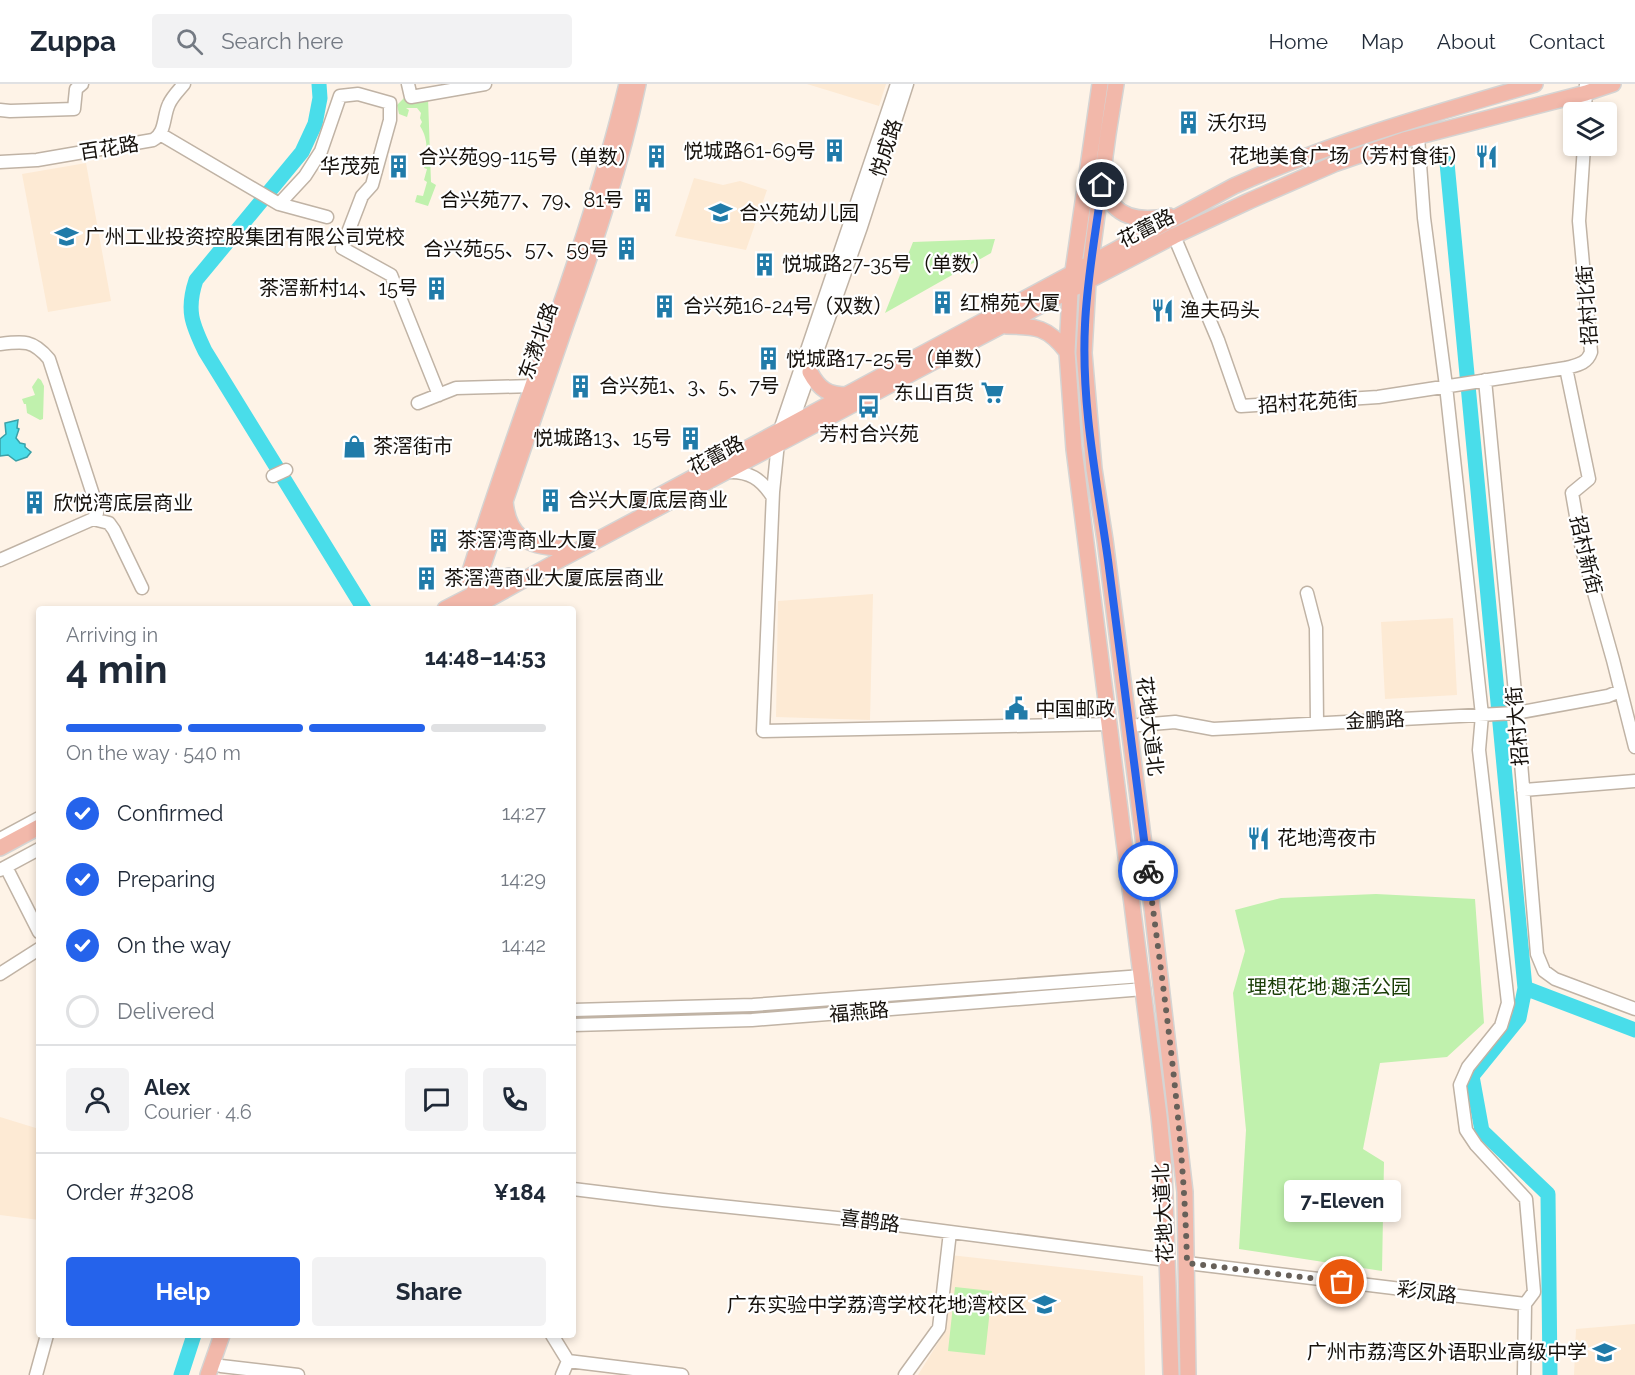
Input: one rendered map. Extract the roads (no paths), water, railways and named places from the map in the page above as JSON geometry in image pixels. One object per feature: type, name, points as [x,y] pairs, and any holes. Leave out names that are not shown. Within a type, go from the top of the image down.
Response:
[{"type":"main road","name":"东漖北路","points":[[466,604],[499,481],[534,386],[608,158],[627,84]]},
{"type":"main road","name":"东漖北路","points":[[466,604],[588,262],[622,150],[638,84]]},
{"type":"main road","name":"花地大道北","points":[[1100,84],[1072,274],[1067,352],[1074,449],[1143,982],[1164,1167],[1171,1375]]},
{"type":"main road","name":"花地大道北","points":[[1116,84],[1088,282],[1084,344],[1087,402],[1170,1051],[1185,1192],[1188,1375]]},
{"type":"main road","name":"花蕾路","points":[[466,604],[554,563],[728,472],[847,395],[1091,265],[1183,212],[1266,172],[1327,148],[1428,115],[1535,84]]},
{"type":"main road","name":"花蕾路","points":[[466,604],[561,548],[1070,292],[1174,236],[1249,201],[1334,164],[1418,137],[1586,89],[1613,84]]},
{"type":"main road","points":[[1102,185],[1113,205],[1124,213],[1138,218],[1155,219],[1183,212]]},
{"type":"main road","points":[[1003,326],[1028,326],[1042,329],[1060,343],[1067,352]]},
{"type":"main road","points":[[810,372],[821,389],[836,395],[847,395]]},
{"type":"main road","points":[[504,499],[509,522],[521,537],[543,548],[561,548]]},
{"type":"main road","points":[[0,848],[36,829]]},
{"type":"main road","points":[[2,865],[36,840]]},
{"type":"main road","points":[[208,1375],[221,1338]]},
{"type":"main road","points":[[219,1370],[230,1338]]},
{"type":"street","points":[[0,110],[74,109],[76,89],[82,84]]},
{"type":"street","name":"百花路","points":[[0,162],[37,160],[153,140],[160,134],[169,103],[184,84]]},
{"type":"street","points":[[408,84],[411,98],[485,84]]},
{"type":"street","name":"悦成路","points":[[782,435],[897,84]]},
{"type":"street","name":"悦成路","points":[[782,435],[810,372],[861,227],[907,84]]},
{"type":"street","points":[[276,202],[305,176],[321,151],[340,96],[358,94],[390,103],[390,120],[372,185],[362,196],[342,248],[391,275],[439,395]]},
{"type":"street","points":[[160,134],[276,202],[327,217]]},
{"type":"street","points":[[1418,137],[1424,218],[1450,385],[1485,714],[1479,750],[1508,1003],[1501,1026],[1468,1067],[1460,1085],[1466,1130],[1476,1145],[1526,1199],[1534,1292],[1525,1304],[1524,1375]]},
{"type":"street","name":"招村北街","points":[[1483,381],[1566,368],[1589,358],[1591,352],[1579,221],[1583,156]]},
{"type":"street","name":"招村花苑街","points":[[1174,236],[1218,340],[1241,406],[1378,397],[1483,381]]},
{"type":"street","points":[[0,344],[30,343],[40,349],[49,359],[97,507],[97,513],[93,519],[0,560]]},
{"type":"street","name":"招村新街","points":[[1566,368],[1588,479],[1572,493],[1582,550],[1635,747]]},
{"type":"street","name":"招村大街","points":[[1483,381],[1537,954],[1544,971],[1555,979],[1635,1009]]},
{"type":"street","points":[[418,403],[456,388],[534,386]]},
{"type":"street","points":[[782,435],[772,496],[763,731],[1110,724]]},
{"type":"street","points":[[273,476],[286,470]]},
{"type":"street","points":[[728,472],[739,471],[754,476],[766,486],[772,496]]},
{"type":"street","points":[[93,519],[109,523],[114,530],[142,588]]},
{"type":"street","points":[[1307,592],[1316,628],[1317,723]]},
{"type":"street","name":"金鹏路","points":[[1128,726],[1175,722],[1213,729],[1514,713],[1608,696],[1620,691]]},
{"type":"street","points":[[1523,790],[1635,781]]},
{"type":"street","points":[[0,839],[36,820]]},
{"type":"street","points":[[36,850],[2,865],[36,927]]},
{"type":"street","points":[[0,974],[36,951]]},
{"type":"street","name":"福燕路","points":[[576,1010],[753,1005],[1143,982]]},
{"type":"street","name":"福燕路","points":[[576,1025],[752,1020],[1143,982]]},
{"type":"street","name":"喜鹊路","points":[[576,1189],[674,1202],[806,1214],[1167,1260]]},
{"type":"street","points":[[905,1375],[939,1328],[950,1232]]},
{"type":"street","name":"彩凤路","points":[[1187,1263],[1525,1304]]},
{"type":"street","points":[[36,1375],[46,1338]]},
{"type":"street","points":[[554,1338],[568,1361]]},
{"type":"street","points":[[562,1375],[568,1361]]},
{"type":"street","points":[[568,1361],[682,1375]]},
{"type":"street","points":[[219,1370],[298,1375]]},
{"type":"water","points":[[18,420],[17,428],[19,429],[16,438],[31,452],[27,457],[16,461],[8,455],[0,456],[0,439],[6,434],[5,423]]},
{"type":"waterway","points":[[319,84],[320,98],[315,124],[302,152],[196,280],[191,309],[194,325],[205,351],[362,606]]},
{"type":"waterway","points":[[1447,163],[1525,988],[1519,1018],[1472,1076],[1482,1131],[1548,1194],[1550,1375]]},
{"type":"waterway","points":[[1525,988],[1635,1030]]},
{"type":"waterway","points":[[181,1375],[193,1338]]},
{"type":"place","name":"沃尔玛","points":[[1189,123]]},
{"type":"place","name":"悦城路61-69号","points":[[834,151]]},
{"type":"place","name":"花地美食广场（芳村食街）","points":[[1487,156]]},
{"type":"place","name":"合兴苑99-115号（单数）","points":[[656,157]]},
{"type":"place","name":"华茂苑","points":[[398,166]]},
{"type":"place","name":"合兴苑77、79、81号","points":[[642,200]]},
{"type":"place","name":"合兴苑幼儿园","points":[[721,213]]},
{"type":"place","name":"广州工业投资控股集团有限公司党校","points":[[67,237]]},
{"type":"place","name":"合兴苑55、57、59号","points":[[627,249]]},
{"type":"place","name":"悦城路27-35号（单数）","points":[[764,264]]},
{"type":"place","name":"茶滘新村14、15号","points":[[436,288]]},
{"type":"place","name":"红棉苑大厦","points":[[942,303]]},
{"type":"place","name":"合兴苑16-24号（双数）","points":[[665,306]]},
{"type":"place","name":"渔夫码头","points":[[1162,310]]},
{"type":"place","name":"悦城路17-25号（单数）","points":[[768,359]]},
{"type":"place","name":"合兴苑1、3、5、7号","points":[[581,386]]},
{"type":"place","name":"东山百货","points":[[992,393]]},
{"type":"place","name":"芳村合兴苑","points":[[869,407]]},
{"type":"place","name":"悦城路13、15号","points":[[690,438]]},
{"type":"place","name":"茶滘街市","points":[[355,446]]},
{"type":"place","name":"合兴大厦底层商业","points":[[550,500]]},
{"type":"place","name":"欣悦湾底层商业","points":[[35,503]]},
{"type":"place","name":"茶滘湾商业大厦","points":[[439,540]]},
{"type":"place","name":"茶滘湾商业大厦底层商业","points":[[426,578]]},
{"type":"place","name":"中国邮政","points":[[1017,709]]},
{"type":"place","name":"花地湾夜市","points":[[1259,838]]},
{"type":"place","name":"7-Eleven","points":[[1342,1282]]},
{"type":"place","name":"广东实验中学荔湾学校花地湾校区","points":[[1045,1305]]},
{"type":"place","name":"广州市荔湾区外语职业高级中学","points":[[1605,1352]]},
{"type":"park label","name":"理想花地·趣活公园","points":[[1329,987]]}]
